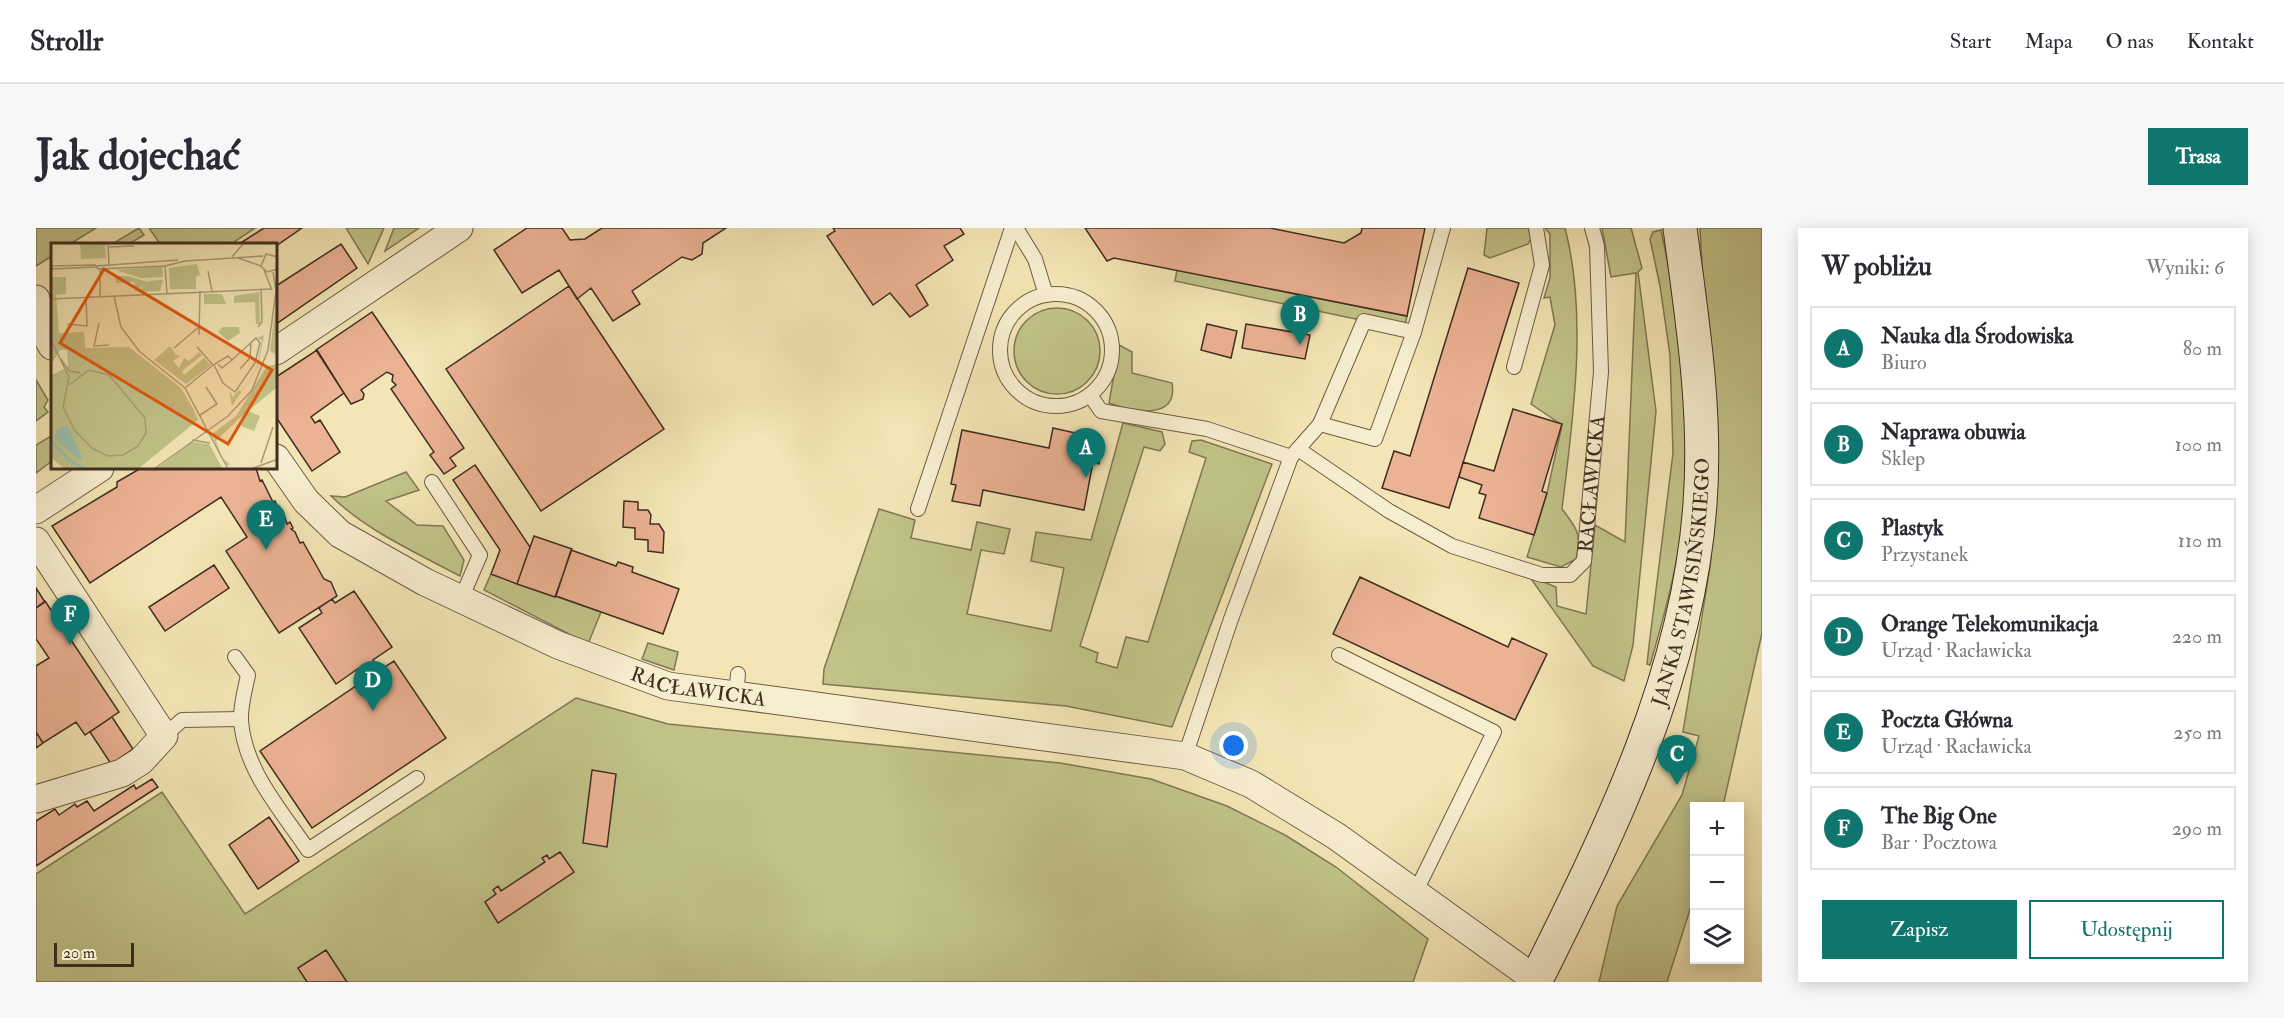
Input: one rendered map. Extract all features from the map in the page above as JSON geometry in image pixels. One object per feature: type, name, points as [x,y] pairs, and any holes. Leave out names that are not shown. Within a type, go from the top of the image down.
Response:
[{"type":"street","points":[[278,350],[459,228]]},
{"type":"street","name":"JANKA STAWISIŃSKIEGO","points":[[1536,981],[1591,870],[1633,773],[1677,642],[1690,576],[1700,504],[1700,392],[1680,228]]},
{"type":"street","points":[[36,299],[45,338]]},
{"type":"street","name":"RACŁAWICKA","points":[[278,461],[306,501],[340,534],[461,599],[558,645],[668,686],[737,685],[1185,756],[1251,784],[1336,836],[1416,891],[1536,981]]},
{"type":"street","points":[[36,510],[97,470]]},
{"type":"street","points":[[36,541],[164,736],[141,761],[122,773],[36,799]]},
{"type":"lane","points":[[1014,228],[1035,259],[1046,295]]},
{"type":"lane","points":[[918,509],[1014,228]]},
{"type":"lane","points":[[1320,424],[1375,439],[1414,332],[1443,228]]},
{"type":"lane","points":[[1514,367],[1542,265],[1536,228]]},
{"type":"lane","name":"RACŁAWICKA","points":[[1090,395],[1101,411],[1207,429],[1294,453],[1452,546],[1542,575],[1570,575],[1584,561],[1601,372],[1597,246],[1592,228]]},
{"type":"lane","points":[[1062,294],[1083,301],[1101,316],[1109,329],[1112,360],[1101,385],[1090,395],[1064,406],[1036,403],[1018,391],[1005,374],[1000,345],[1010,318],[1032,300],[1046,295],[1062,294]]},
{"type":"lane","points":[[1185,756],[1231,619],[1294,453],[1320,424],[1364,321],[1414,332]]},
{"type":"lane","points":[[432,482],[480,555],[461,599]]},
{"type":"lane","points":[[1339,655],[1494,732],[1416,891]]},
{"type":"lane","points":[[235,657],[248,675],[241,719],[245,746],[254,770],[308,850],[417,778]]},
{"type":"lane","points":[[164,736],[182,720],[241,719]]},
{"type":"green space","points":[[36,228],[96,228],[72,243],[51,243],[51,257],[36,266]]},
{"type":"green space","points":[[139,228],[144,235],[131,243],[114,243]]},
{"type":"green space","points":[[149,228],[255,228],[232,243],[159,243]]},
{"type":"green space","points":[[346,228],[384,228],[368,264]]},
{"type":"green space","points":[[394,228],[419,228],[385,251]]},
{"type":"green space","points":[[1487,228],[1528,228],[1532,237],[1528,244],[1490,258],[1484,255]]},
{"type":"green space","points":[[1545,228],[1565,228],[1576,296],[1574,404],[1562,509],[1575,527],[1578,543],[1576,559],[1561,567],[1527,557],[1547,493],[1562,425],[1531,404],[1555,325],[1550,297],[1544,298],[1550,278],[1550,234]]},
{"type":"green space","points":[[1602,228],[1631,228],[1642,268],[1638,272],[1656,411],[1633,645],[1624,681],[1593,666],[1529,576],[1556,587],[1557,606],[1586,614],[1595,525],[1625,542],[1636,273],[1611,277]]},
{"type":"green space","points":[[1700,228],[1762,228],[1762,633],[1724,802],[1690,802],[1690,910],[1667,982],[1599,982],[1617,906],[1682,795],[1699,736],[1683,732],[1710,567],[1715,512]]},
{"type":"green space","points":[[1661,230],[1682,361],[1686,461],[1685,494],[1677,559],[1650,665],[1647,664],[1673,453],[1670,355],[1660,286],[1650,239],[1653,232]]},
{"type":"green space","points":[[1177,270],[1407,316],[1405,325],[1389,326],[1175,281]]},
{"type":"green space","points":[[1057,308],[1074,311],[1088,320],[1097,334],[1100,351],[1097,368],[1088,382],[1074,391],[1057,394],[1040,391],[1026,382],[1017,368],[1014,351],[1017,334],[1026,320],[1040,311]]},
{"type":"green space","points":[[1119,345],[1132,352],[1132,373],[1172,383],[1172,395],[1168,404],[1161,409],[1151,411],[1129,409],[1109,403]]},
{"type":"green space","points":[[36,380],[48,400],[44,407],[48,412],[36,421]]},
{"type":"green space","points":[[1123,423],[1162,432],[1165,444],[1160,451],[1144,447],[1080,646],[1098,653],[1096,662],[1117,668],[1126,637],[1148,642],[1206,458],[1189,452],[1192,441],[1201,440],[1272,464],[1172,727],[1066,706],[823,684],[824,669],[879,509],[915,520],[911,538],[971,550],[977,522],[1010,529],[1004,554],[981,550],[967,614],[1051,631],[1064,568],[1031,561],[1036,532],[1091,540]]},
{"type":"green space","points":[[51,436],[51,462],[36,473],[36,445]]},
{"type":"green space","points":[[406,472],[419,490],[386,501],[417,525],[443,526],[464,560],[460,576],[376,530],[345,509],[331,496],[345,497]]},
{"type":"green space","points":[[491,574],[601,612],[588,644],[484,590]]},
{"type":"green space","points":[[648,643],[678,652],[674,670],[642,659]]},
{"type":"green space","points":[[576,698],[668,724],[1060,763],[1151,779],[1227,806],[1285,835],[1336,867],[1428,939],[1413,982],[36,982],[36,874],[162,792],[245,914]]},
{"type":"building","points":[[264,228],[302,228],[278,245],[241,243]]},
{"type":"building","points":[[527,228],[562,228],[570,240],[585,239],[602,228],[726,228],[703,243],[702,254],[692,260],[682,257],[632,291],[640,304],[613,321],[591,288],[577,299],[559,270],[522,293],[494,250]]},
{"type":"building","points":[[833,228],[960,228],[964,234],[944,246],[953,260],[916,285],[928,305],[910,317],[890,293],[873,305],[827,236],[835,231]]},
{"type":"building","points":[[1085,228],[1270,228],[1344,243],[1361,233],[1362,228],[1425,228],[1407,316],[1114,258],[1107,261]]},
{"type":"building","points":[[341,244],[357,268],[278,323],[278,285]]},
{"type":"building","points":[[1468,268],[1519,283],[1449,508],[1382,488],[1394,451],[1410,456]]},
{"type":"building","points":[[569,286],[664,429],[541,511],[446,369]]},
{"type":"building","points":[[372,312],[464,448],[450,458],[456,466],[444,474],[430,455],[434,452],[391,389],[396,385],[392,381],[393,375],[387,372],[361,390],[364,394],[363,399],[351,404],[316,350]]},
{"type":"building","points":[[1207,324],[1237,331],[1231,358],[1201,350]]},
{"type":"building","points":[[1246,324],[1310,335],[1305,359],[1242,348]]},
{"type":"building","points":[[317,350],[344,393],[311,417],[315,423],[320,420],[340,452],[312,471],[278,420],[278,376]]},
{"type":"building","points":[[1513,409],[1562,424],[1542,491],[1547,493],[1534,535],[1479,518],[1486,495],[1479,493],[1482,485],[1459,477],[1463,462],[1494,471]]},
{"type":"building","points":[[1053,428],[1098,438],[1097,446],[1102,446],[1099,464],[1093,462],[1084,510],[983,490],[980,506],[952,501],[956,485],[951,484],[962,430],[1049,448]]},
{"type":"building","points":[[475,465],[530,547],[517,584],[491,574],[500,550],[453,480]]},
{"type":"building","points":[[138,470],[257,470],[260,481],[262,480],[273,502],[275,501],[280,512],[283,511],[287,524],[290,522],[293,528],[291,529],[300,543],[303,542],[324,579],[331,582],[337,596],[279,633],[226,551],[247,537],[221,497],[90,583],[52,526],[117,487],[117,482]]},
{"type":"building","points":[[624,501],[638,502],[638,510],[648,510],[651,515],[650,524],[659,524],[664,532],[663,553],[648,551],[648,540],[635,539],[635,528],[623,527]]},
{"type":"building","points":[[534,536],[572,549],[555,597],[517,584]]},
{"type":"building","points":[[571,550],[616,566],[618,562],[633,567],[632,572],[679,589],[663,634],[556,596]]},
{"type":"building","points":[[214,565],[229,588],[165,631],[149,607]]},
{"type":"building","points":[[1360,577],[1508,647],[1512,638],[1547,654],[1515,720],[1333,634]]},
{"type":"building","points":[[36,588],[45,602],[36,608]]},
{"type":"building","points":[[354,591],[392,647],[373,660],[380,670],[394,661],[446,738],[312,828],[260,751],[366,679],[359,668],[336,684],[299,628],[322,613],[319,608],[332,599],[335,603]]},
{"type":"building","points":[[45,601],[119,712],[85,735],[76,722],[43,743],[36,732],[36,666],[49,658],[36,639],[36,608]]},
{"type":"building","points":[[112,717],[133,749],[111,764],[90,732]]},
{"type":"building","points":[[36,732],[43,743],[36,748]]},
{"type":"building","points":[[592,770],[616,774],[607,847],[583,843]]},
{"type":"building","points":[[152,779],[158,787],[36,866],[36,821],[55,809],[59,815],[75,804],[77,807],[87,801],[94,811],[134,785],[136,789]]},
{"type":"building","points":[[269,817],[299,861],[258,889],[229,845]]},
{"type":"building","points":[[560,852],[574,872],[498,923],[485,902],[496,894],[493,890],[498,886],[501,891],[545,862],[542,858],[547,855],[549,859]]},
{"type":"building","points":[[326,950],[347,982],[307,982],[298,968]]},
{"type":"place","name":"Naprawa obuwia","points":[[1300,345]]},
{"type":"place","name":"Nauka dla Środowiska","points":[[1086,478]]},
{"type":"place","name":"Poczta Główna","points":[[266,550]]},
{"type":"place","name":"The Big One","points":[[70,645]]},
{"type":"place","name":"Orange Telekomunikacja","points":[[373,711]]},
{"type":"place","name":"Plastyk","points":[[1677,785]]}]
